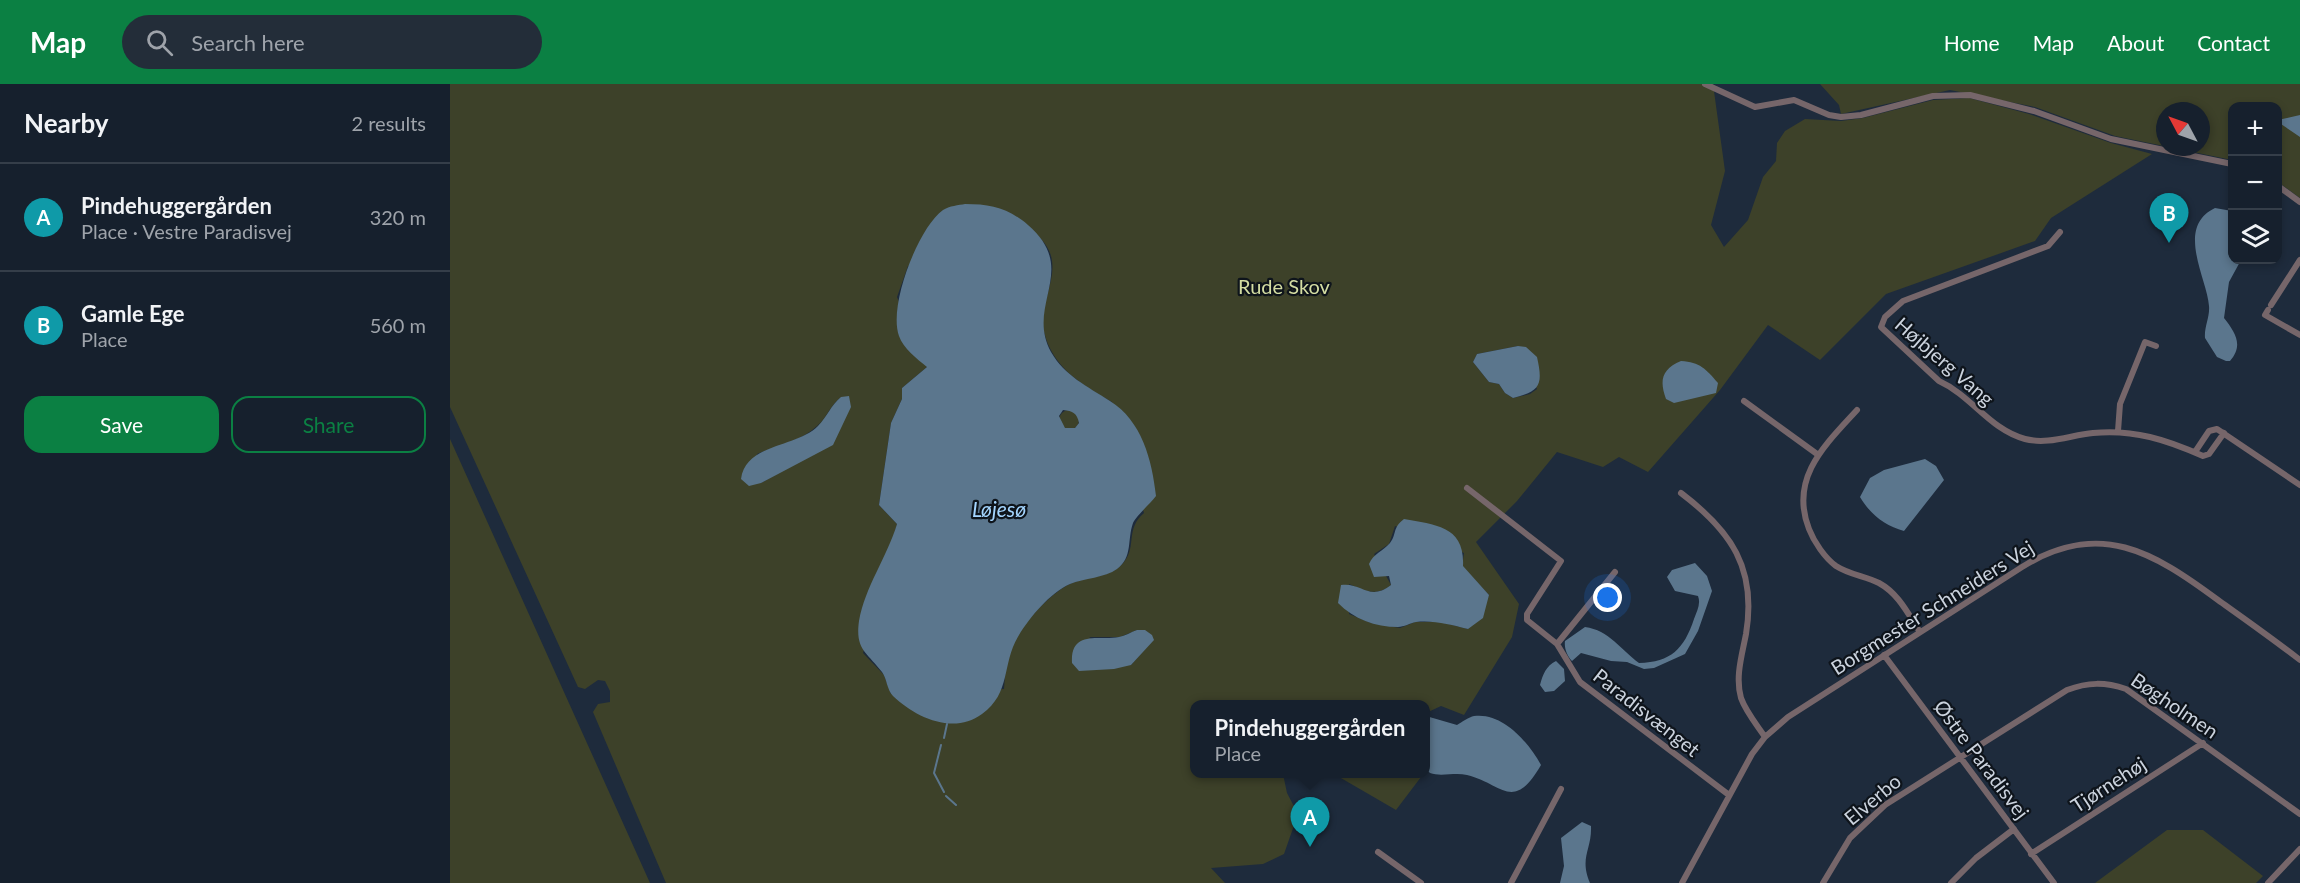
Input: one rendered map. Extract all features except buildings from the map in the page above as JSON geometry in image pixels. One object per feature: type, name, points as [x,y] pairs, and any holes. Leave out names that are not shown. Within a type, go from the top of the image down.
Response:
[{"type":"street","points":[[1704,84],[1755,107],[1794,100],[1829,115],[1841,117],[1861,115],[1933,96],[1970,95],[2034,111],[2111,139],[2228,163]]},
{"type":"street","points":[[2282,189],[2300,202]]},
{"type":"street","name":"Højbjerg Vang","points":[[2060,232],[2048,246],[1903,301],[1886,317],[1881,327],[1939,381],[1949,386],[1992,424],[2009,434],[2029,440],[2050,441],[2090,433],[2118,431],[2169,441],[2195,452]]},
{"type":"street","points":[[2300,260],[2265,315],[2300,335]]},
{"type":"street","points":[[2118,431],[2120,405],[2145,342],[2156,346]]},
{"type":"street","points":[[1744,401],[1817,454]]},
{"type":"street","points":[[1857,410],[1817,454],[1809,468],[1802,501],[1804,518],[1811,536],[1834,564],[1891,591],[1920,632]]},
{"type":"street","points":[[2224,434],[2209,454],[2203,456],[2195,452],[2210,431],[2217,429],[2300,485]]},
{"type":"street","name":"Paradisvænget","points":[[1467,488],[1561,561],[1527,614],[1527,620],[1557,644],[1580,682],[1729,795]]},
{"type":"street","points":[[1681,493],[1709,514],[1723,529],[1735,547],[1744,569],[1749,593],[1748,618],[1739,685],[1746,708],[1765,737]]},
{"type":"street","name":"Borgmester Schneiders Vej","points":[[1682,883],[1729,795],[1765,737],[1788,717],[2022,567],[2051,552],[2073,546],[2118,545],[2139,550],[2175,568],[2300,660]]},
{"type":"street","points":[[1557,644],[1615,572]]},
{"type":"street","name":"Østre Paradisvej","points":[[1884,656],[2054,883]]},
{"type":"street","name":"Bøgholmen","points":[[1960,758],[2067,690],[2084,683],[2096,683],[2126,689],[2300,814]]},
{"type":"street","name":"Tjørnehøj","points":[[2031,854],[2203,743]]},
{"type":"street","name":"Elverbo","points":[[1823,883],[1851,838],[1867,820],[1885,805],[1960,758]]},
{"type":"street","points":[[1511,883],[1561,789]]},
{"type":"street","points":[[1951,883],[1976,858],[2014,829]]},
{"type":"street","points":[[2268,883],[2300,849]]},
{"type":"street","points":[[1378,852],[1421,883]]},
{"type":"green space","name":"Rude Skov","points":[[450,84],[1713,84],[1725,171],[1711,225],[1724,247],[1748,220],[1763,177],[1776,161],[1777,143],[1785,131],[1805,119],[1841,121],[1863,118],[1933,100],[1969,98],[2029,114],[2111,143],[2152,154],[2051,218],[2035,241],[1886,294],[1820,360],[1768,325],[1720,390],[1648,472],[1619,457],[1603,467],[1557,452],[1517,501],[1476,542],[1519,604],[1512,637],[1464,715],[1441,706],[1430,711],[1430,700],[1190,700],[1190,778],[1284,778],[1287,793],[1298,814],[1284,854],[1263,864],[1211,868],[1225,883],[666,883],[593,712],[598,704],[610,702],[610,691],[605,681],[598,680],[585,689],[578,687],[450,407]],"holes":[[[1038,236],[1047,247],[1052,259],[1043,320],[1048,345],[1054,356],[1070,374],[1112,402],[1144,513],[1135,525],[1128,556],[1119,567],[1106,574],[1077,581],[1062,589],[1043,604],[1018,634],[1009,652],[1004,689],[891,694],[884,675],[863,653],[897,524],[879,505],[891,423],[902,399],[902,388],[927,367],[897,297],[908,266]],[[1518,346],[1537,389],[1530,394],[1513,398],[1505,393],[1499,384],[1489,382],[1473,362],[1477,354]],[[841,397],[782,471],[761,483],[757,454],[811,431]],[[1395,526],[1464,553],[1462,566],[1489,595],[1468,629],[1441,622],[1415,622],[1400,628],[1371,623],[1349,614],[1349,584],[1365,591],[1375,592],[1391,585],[1374,554],[1389,544]],[[1137,630],[1153,640],[1131,665],[1089,637],[1120,637]]]},
{"type":"green space","points":[[1820,84],[2300,84],[2300,198],[2282,185],[2282,102],[2228,102],[2228,159],[2210,155],[2210,102],[2156,102],[2156,144],[2115,136],[2035,107],[1950,90],[1841,114],[1839,105]]},
{"type":"green space","points":[[1069,410],[1076,413],[1079,420],[1076,427],[1069,430],[1062,427],[1059,420],[1062,413]]},
{"type":"green space","points":[[450,439],[650,883],[450,883]]},
{"type":"green space","points":[[1341,778],[1420,778],[1396,810]]},
{"type":"green space","points":[[2167,830],[2203,830],[2263,876],[2256,883],[2095,883]]},
{"type":"water","points":[[2300,115],[2300,137],[2282,125],[2282,119]]},
{"type":"water","name":"Løjesø","points":[[963,204],[983,205],[1006,211],[1021,219],[1043,241],[1050,257],[1051,272],[1044,318],[1045,335],[1051,352],[1070,374],[1121,409],[1130,419],[1144,443],[1152,469],[1156,496],[1133,523],[1128,554],[1122,564],[1107,574],[1070,584],[1048,599],[1029,621],[1013,646],[1002,687],[991,705],[971,720],[948,723],[924,717],[893,696],[882,672],[863,650],[858,631],[866,596],[897,524],[879,505],[891,423],[902,399],[902,388],[927,367],[907,349],[899,336],[897,323],[901,288],[915,250],[933,219],[945,209]],"holes":[[[1063,410],[1077,417],[1079,423],[1075,428],[1065,428],[1059,416]]]},
{"type":"water","points":[[2215,208],[2228,210],[2228,264],[2239,264],[2229,282],[2224,318],[2232,328],[2237,344],[2237,350],[2230,361],[2217,357],[2205,338],[2209,306],[2196,254],[2195,240],[2197,227],[2203,217]]},
{"type":"water","points":[[1518,346],[1526,347],[1537,357],[1540,374],[1538,385],[1534,389],[1513,398],[1505,393],[1499,384],[1489,382],[1473,362],[1477,354]]},
{"type":"water","points":[[1681,361],[1693,363],[1706,370],[1718,383],[1716,393],[1674,403],[1666,399],[1663,386],[1664,376],[1670,368]]},
{"type":"water","points":[[849,396],[851,407],[833,445],[761,483],[749,486],[741,479],[745,467],[752,459],[762,452],[809,433],[818,426],[841,397]]},
{"type":"water","points":[[1925,459],[1936,466],[1944,480],[1904,531],[1891,526],[1868,509],[1860,497],[1870,478],[1884,470]]},
{"type":"water","points":[[1404,519],[1437,526],[1454,535],[1459,543],[1463,566],[1489,595],[1483,618],[1468,629],[1429,622],[1416,622],[1400,627],[1381,626],[1358,618],[1338,603],[1341,585],[1377,592],[1391,585],[1389,576],[1374,577],[1369,564],[1373,557],[1390,543],[1396,528]]},
{"type":"water","points":[[1695,563],[1707,576],[1712,591],[1698,631],[1685,654],[1654,668],[1644,669],[1627,662],[1611,661],[1581,653],[1572,661],[1570,659],[1565,649],[1565,641],[1585,627],[1608,636],[1639,663],[1660,660],[1675,652],[1686,638],[1698,608],[1699,599],[1698,596],[1675,591],[1667,577],[1672,570]]},
{"type":"water","points":[[1137,630],[1145,630],[1152,635],[1154,640],[1131,665],[1114,669],[1079,671],[1072,663],[1073,652],[1081,641],[1119,637]]},
{"type":"water","points":[[1556,661],[1564,669],[1565,681],[1554,691],[1545,692],[1540,685],[1542,677],[1547,668]]},
{"type":"water","points":[[1474,716],[1495,719],[1505,724],[1522,739],[1541,765],[1531,780],[1515,792],[1467,775],[1430,773],[1430,717],[1457,725]]},
{"type":"water","points":[[1582,822],[1591,826],[1586,860],[1590,883],[1560,883],[1564,866],[1561,838]]},
{"type":"waterway","points":[[944,738],[947,724]]},
{"type":"waterway","points":[[941,745],[934,773],[944,792]]},
{"type":"waterway","points":[[946,796],[956,805]]},
{"type":"place","name":"Gamle Ege","points":[[2169,243]]},
{"type":"place","name":"Pindehuggergården","points":[[1310,847]]}]
